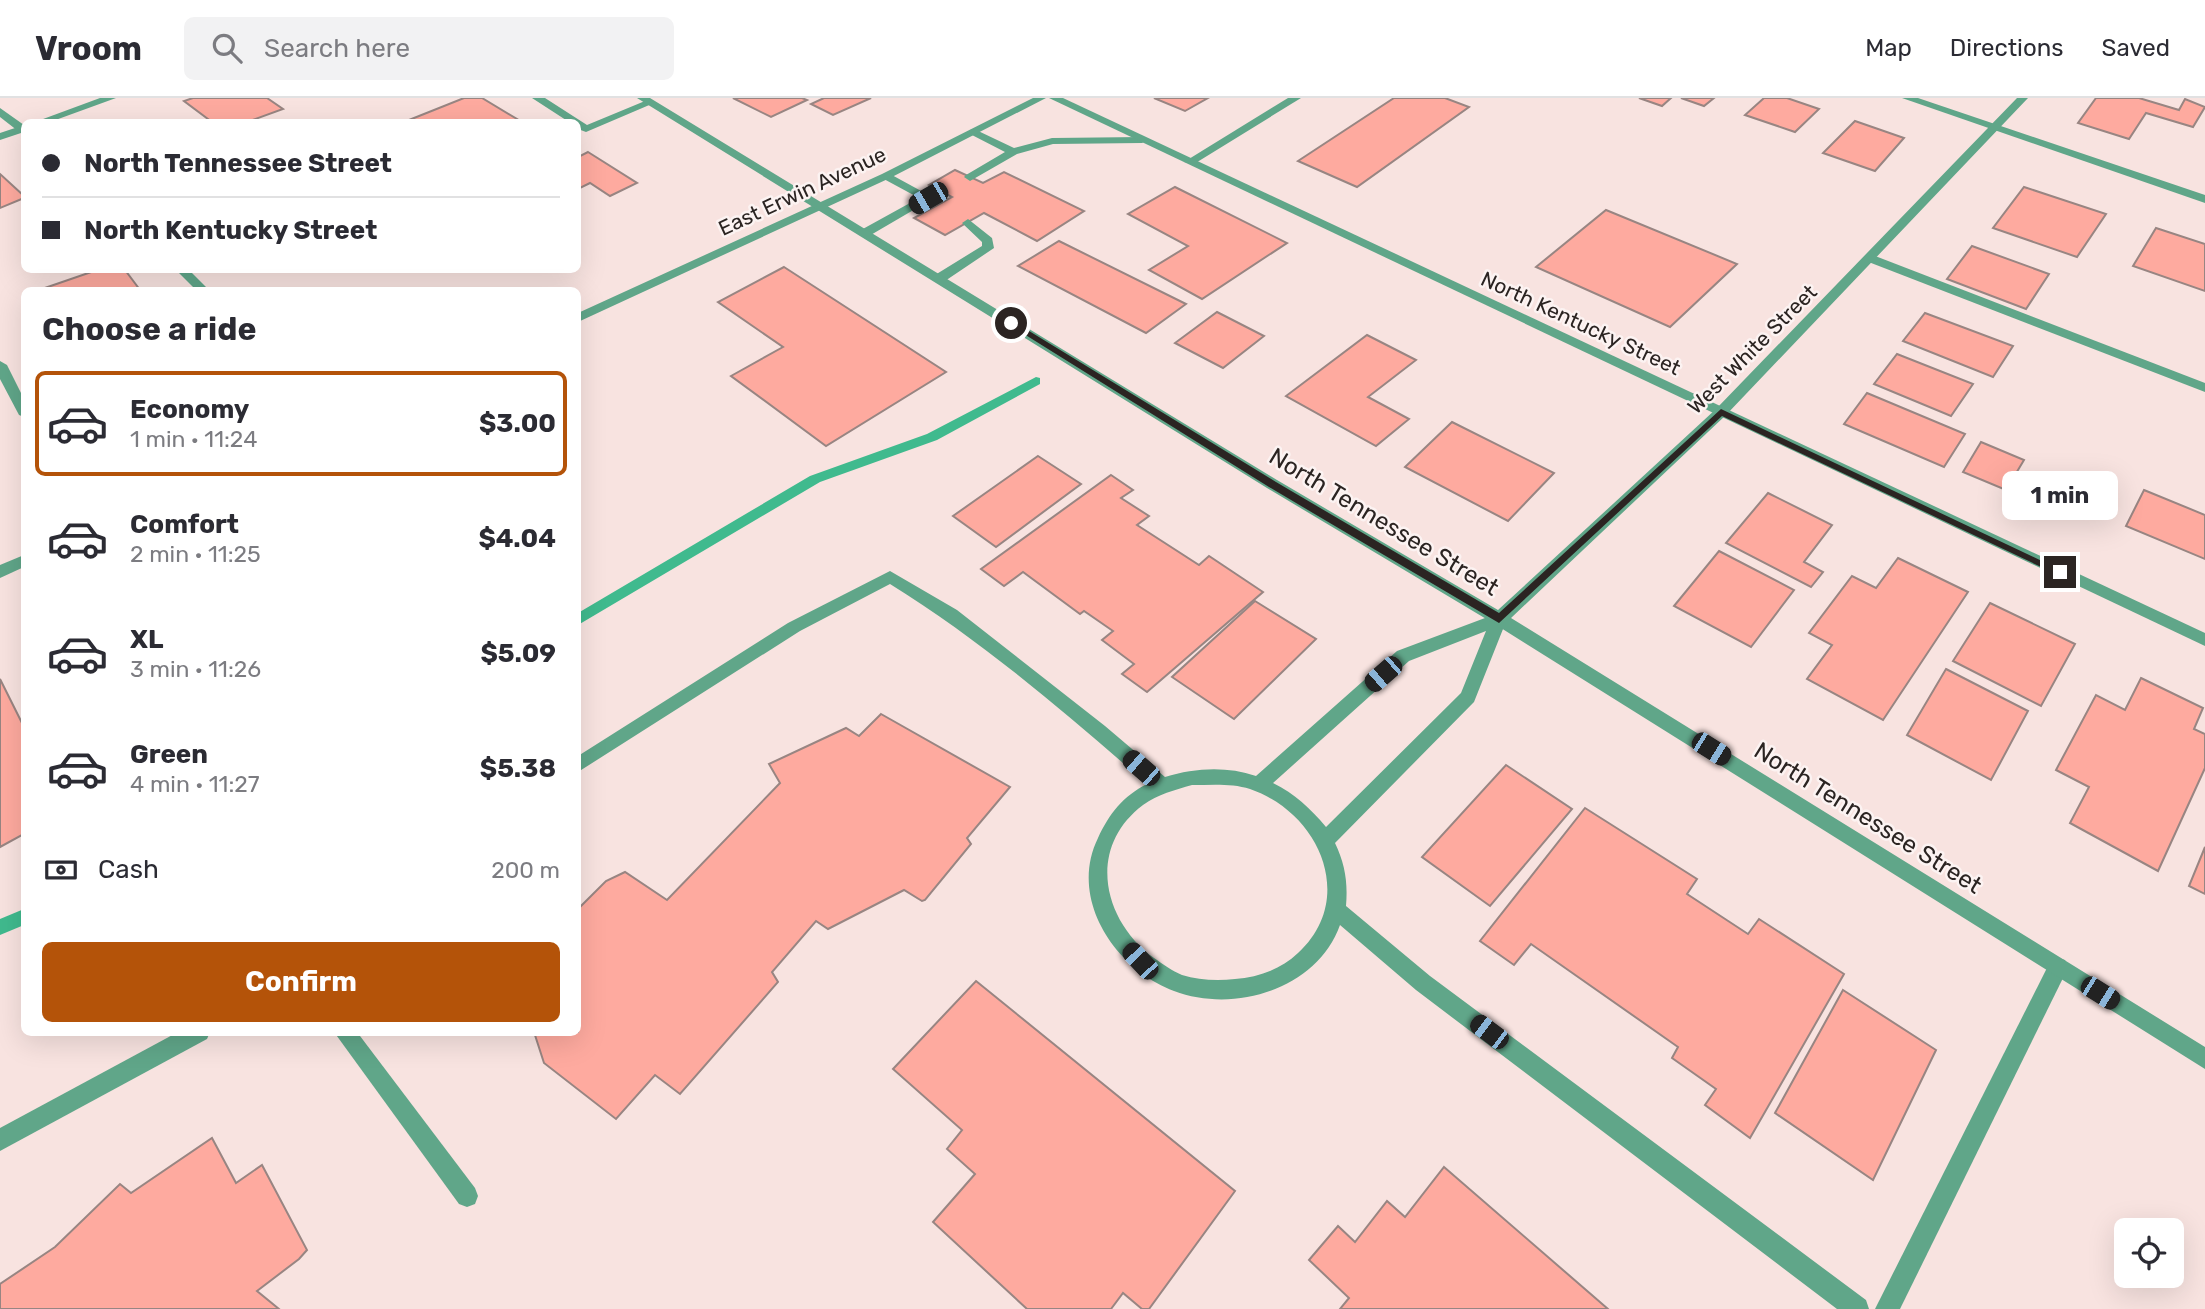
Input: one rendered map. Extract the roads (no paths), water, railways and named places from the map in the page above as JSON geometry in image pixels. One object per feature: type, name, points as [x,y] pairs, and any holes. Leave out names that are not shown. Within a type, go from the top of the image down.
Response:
[{"type":"street","points":[[50,119],[111,98]]},
{"type":"street","points":[[537,98],[571,119]]},
{"type":"street","name":"East Erwin Avenue","points":[[581,317],[886,176],[1041,98]]},
{"type":"street","name":"North Kentucky Street","points":[[1054,98],[2205,640]]},
{"type":"street","points":[[1189,162],[1296,98]]},
{"type":"street","points":[[1907,98],[2205,198]]},
{"type":"street","name":"West White Street","points":[[1499,619],[1721,412],[2023,98]]},
{"type":"street","points":[[581,126],[586,129],[646,100]]},
{"type":"street","name":"North Tennessee Street","points":[[646,100],[1272,484],[1499,619],[2205,1059]]},
{"type":"street","points":[[0,111],[21,127]]},
{"type":"street","points":[[0,137],[21,130]]},
{"type":"street","points":[[974,132],[1013,152]]},
{"type":"street","points":[[970,177],[1013,152],[1052,141],[1142,139]]},
{"type":"street","points":[[865,233],[936,198],[886,176]]},
{"type":"street","points":[[940,278],[976,258],[988,248],[988,241],[968,223]]},
{"type":"street","points":[[1870,258],[2205,388]]},
{"type":"street","points":[[185,273],[201,287]]},
{"type":"street","points":[[0,365],[21,406]]},
{"type":"street","points":[[0,572],[21,562]]},
{"type":"street","points":[[581,763],[794,627],[890,578],[951,614],[1099,731],[1162,786]]},
{"type":"street","points":[[1259,784],[1404,656],[1499,619]]},
{"type":"street","points":[[1326,839],[1468,697],[1499,619]]},
{"type":"street","points":[[1192,777],[1226,777],[1259,784],[1286,798],[1308,816],[1326,839],[1338,874],[1337,911],[1322,943],[1295,970],[1258,986],[1217,991],[1176,983],[1140,961],[1113,933],[1098,898],[1097,863],[1109,831],[1131,804],[1162,786],[1192,777]]},
{"type":"street","points":[[1337,911],[1423,983],[1857,1309]]},
{"type":"street","points":[[1887,1309],[2058,967]]},
{"type":"street","points":[[0,1140],[193,1036]]},
{"type":"street","points":[[347,1036],[467,1196]]},
{"type":"waterway","points":[[581,618],[815,479],[932,437],[1036,381]]},
{"type":"waterway","points":[[0,927],[21,918]]}]
